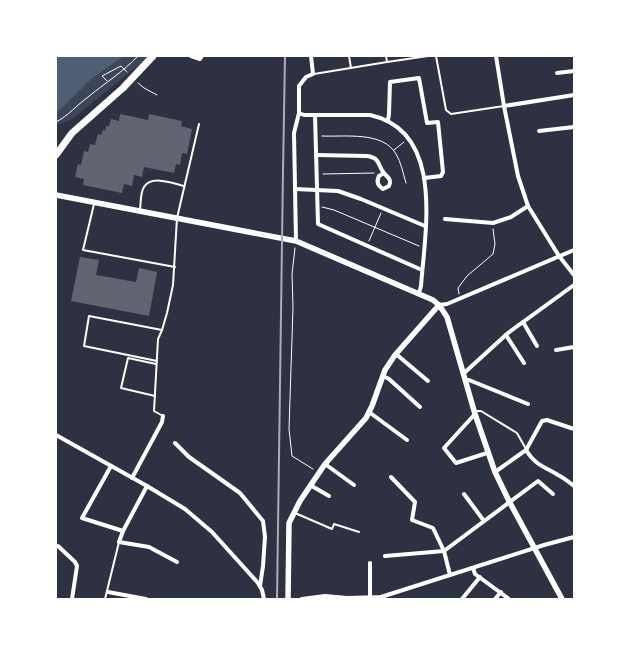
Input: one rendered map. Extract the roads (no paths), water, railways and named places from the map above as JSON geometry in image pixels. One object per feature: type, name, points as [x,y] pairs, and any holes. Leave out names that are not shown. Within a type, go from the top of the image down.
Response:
[{"type":"main road","points":[[56,154],[72,133],[123,88],[153,56]]},
{"type":"street","points":[[191,56],[200,59],[202,56]]},
{"type":"street","points":[[296,241],[294,133],[299,113],[299,86],[306,77],[313,74],[311,56]]},
{"type":"street","points":[[496,56],[518,176],[528,206],[559,256],[574,275]]},
{"type":"street","points":[[557,73],[574,71]]},
{"type":"street","points":[[388,120],[390,82],[419,78],[427,123],[438,122],[443,172],[440,176],[424,178]]},
{"type":"street","points":[[504,106],[574,95]]},
{"type":"street","points":[[299,113],[304,115],[370,115],[388,120],[400,128],[408,139],[417,154],[424,178],[427,196],[421,286],[419,293]]},
{"type":"street","points":[[315,115],[318,224],[422,270]]},
{"type":"street","points":[[539,131],[574,127]]},
{"type":"street","points":[[316,155],[370,157],[379,162],[384,173]]},
{"type":"street","points":[[295,189],[338,191],[425,226]]},
{"type":"street","points":[[56,195],[296,241],[433,300],[439,305],[447,317],[474,413],[495,472],[562,599]]},
{"type":"street","points":[[445,219],[493,223],[511,217],[528,206]]},
{"type":"street","points":[[288,599],[289,523],[318,472],[359,427],[369,412],[384,376],[385,370],[396,354],[439,305],[447,304],[462,298],[574,250]]},
{"type":"street","points":[[463,374],[506,335],[574,285]]},
{"type":"street","points":[[523,322],[537,346]]},
{"type":"street","points":[[506,335],[524,363]]},
{"type":"street","points":[[556,350],[574,347]]},
{"type":"street","points":[[396,354],[428,381]]},
{"type":"street","points":[[384,376],[390,379],[420,407]]},
{"type":"street","points":[[465,381],[469,380],[528,404]]},
{"type":"street","points":[[369,412],[407,440]]},
{"type":"street","points":[[474,413],[444,448],[456,463],[487,453]]},
{"type":"street","points":[[132,478],[162,422],[163,416]]},
{"type":"street","points":[[495,472],[526,450],[542,421],[548,420],[574,429]]},
{"type":"street","points":[[56,435],[147,486],[185,510],[212,532],[260,586],[264,599]]},
{"type":"street","points":[[174,443],[189,457],[240,493],[262,521],[265,537],[260,586]]},
{"type":"street","points":[[526,450],[541,467],[558,475],[574,486]]},
{"type":"street","points":[[325,464],[354,485]]},
{"type":"street","points":[[111,466],[82,518],[123,530]]},
{"type":"street","points":[[391,478],[415,502],[412,520],[433,528],[444,551],[450,575]]},
{"type":"street","points":[[385,556],[444,551],[509,501],[538,481],[552,494]]},
{"type":"street","points":[[310,485],[329,496]]},
{"type":"street","points":[[147,486],[123,530],[119,542],[149,547],[177,562]]},
{"type":"street","points":[[464,494],[484,521]]},
{"type":"street","points":[[302,599],[325,596],[347,598],[381,597],[534,548],[574,537]]},
{"type":"street","points":[[58,546],[75,562],[77,566],[72,599]]},
{"type":"street","points":[[370,563],[370,597]]},
{"type":"street","points":[[473,568],[475,574],[509,599]]},
{"type":"street","points":[[462,599],[480,577]]},
{"type":"street","points":[[108,592],[146,599]]},
{"type":"street","points":[[495,599],[501,592]]},
{"type":"lane","points":[[349,56],[351,68]]},
{"type":"lane","points":[[386,56],[386,62]]},
{"type":"lane","points":[[313,74],[428,56]]},
{"type":"lane","points":[[436,56],[446,110],[451,114],[504,106]]},
{"type":"lane","points":[[163,416],[154,411],[158,339],[162,330],[174,285],[177,218],[199,124]]},
{"type":"lane","points":[[140,211],[144,186],[150,182],[154,180],[184,186]]},
{"type":"lane","points":[[94,202],[83,250],[175,267]]},
{"type":"lane","points":[[156,362],[84,346],[89,316],[162,330]]},
{"type":"lane","points":[[155,396],[121,388],[128,358],[156,362]]},
{"type":"lane","points":[[474,413],[481,411],[517,433],[526,450]]},
{"type":"lane","points":[[294,513],[332,529],[334,524],[359,532]]},
{"type":"lane","points":[[106,599],[119,542]]},
{"type":"railway","points":[[277,599],[285,56]]}]
